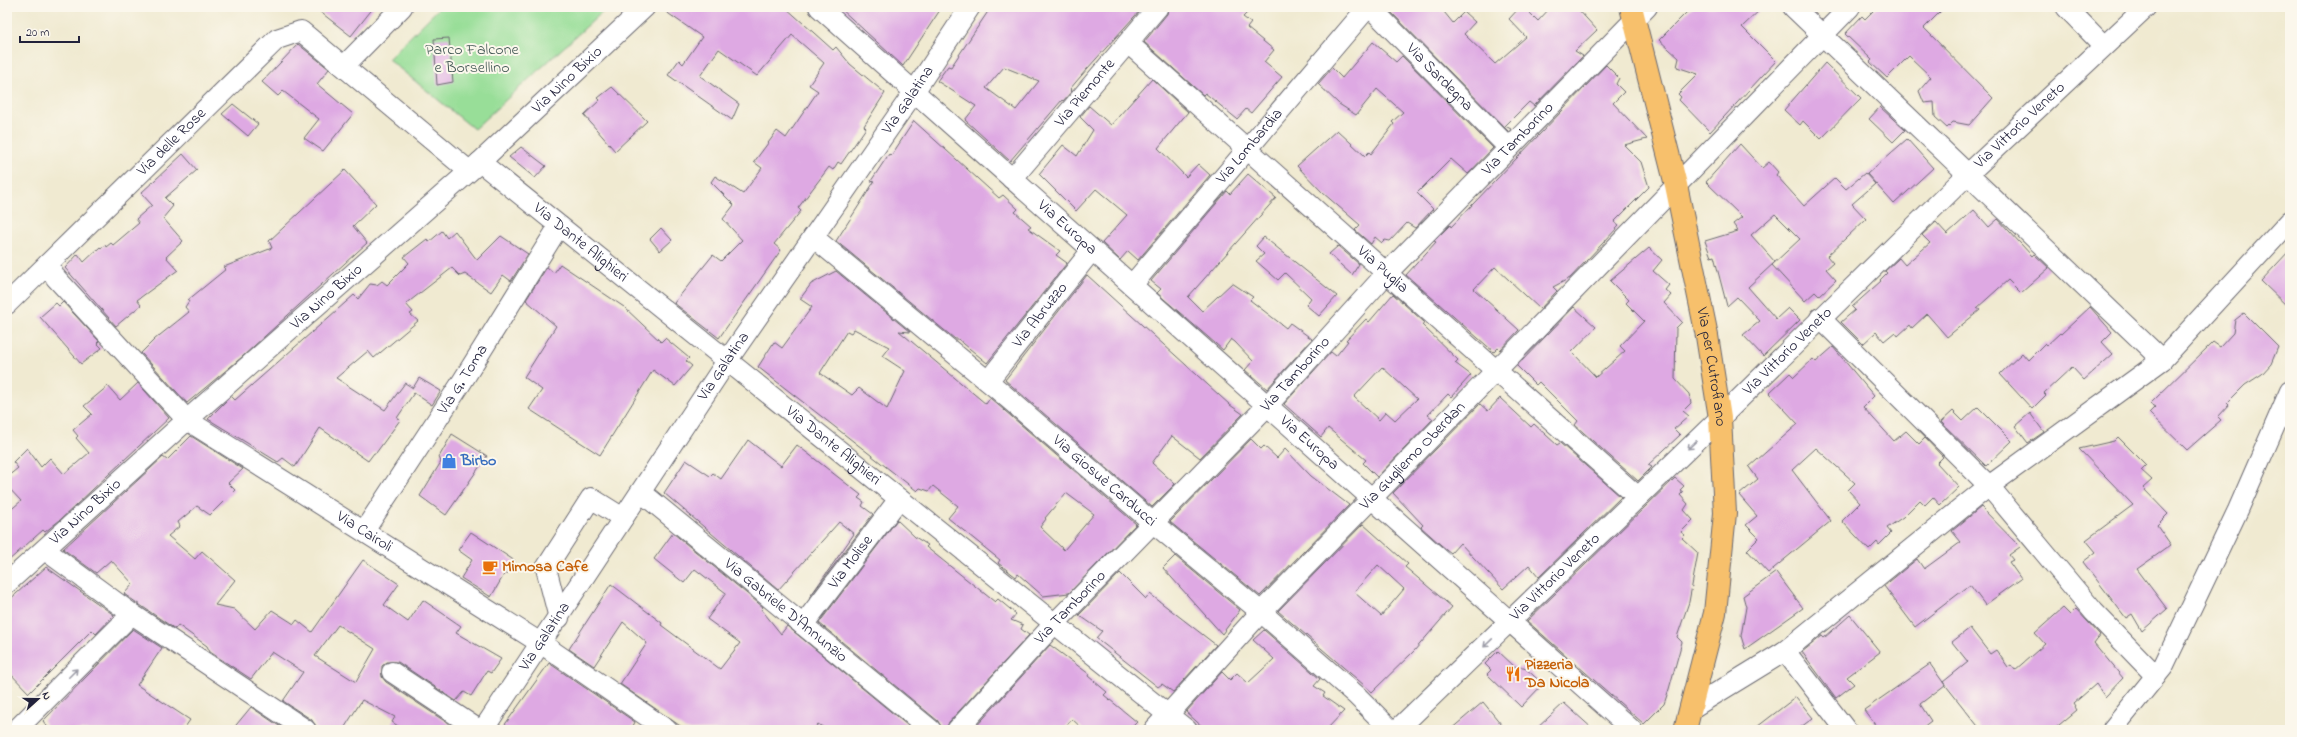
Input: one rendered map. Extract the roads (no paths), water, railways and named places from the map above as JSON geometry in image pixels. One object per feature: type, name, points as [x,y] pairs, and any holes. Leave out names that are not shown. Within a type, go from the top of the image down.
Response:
[{"type":"main road","name":"Via per Cutrofiano","points":[[1638,11],[1707,336],[1720,418],[1725,514],[1715,613],[1692,708],[1685,730]]},
{"type":"street","points":[[344,66],[402,7]]},
{"type":"street","name":"Via Nino Bixio","points":[[7,584],[187,420],[475,167],[645,7]]},
{"type":"street","name":"Via Europa","points":[[819,7],[1632,730]]},
{"type":"street","name":"Via Galatina","points":[[483,730],[542,644],[727,361],[914,92],[970,7]]},
{"type":"street","name":"Via Piemonte","points":[[1012,179],[1158,7]]},
{"type":"street","name":"Via Sardegna","points":[[1369,7],[1509,148]]},
{"type":"street","name":"Via Lombardia","points":[[1132,285],[1369,7]]},
{"type":"street","points":[[1793,7],[2162,360]]},
{"type":"street","name":"Via Gugliemo Oberdan","points":[[1154,730],[1261,612],[1373,499],[1850,7]]},
{"type":"street","points":[[2066,7],[2103,45]]},
{"type":"street","name":"Via Vittorio Veneto","points":[[1397,730],[1720,418],[1968,174],[2103,45],[2146,7]]},
{"type":"street","name":"Via Tamborino","points":[[957,730],[1054,624],[1267,406],[1386,274],[1509,148],[1638,11]]},
{"type":"street","name":"Via Dante Alighieri","points":[[301,31],[475,167],[559,226],[1186,730]]},
{"type":"street","name":"Via delle Rose","points":[[7,304],[277,39],[301,31]]},
{"type":"street","name":"Via Puglia","points":[[1128,43],[1638,497]]},
{"type":"street","points":[[1692,708],[1784,651],[1989,486],[2162,360],[2290,221]]},
{"type":"street","name":"Via G. Toma","points":[[364,531],[460,385],[559,226]]},
{"type":"street","name":"Via Giosuè Carducci","points":[[813,237],[988,381],[1152,522],[1261,612],[1356,695],[1391,730]]},
{"type":"street","name":"Via Abruzzo","points":[[988,381],[1092,250]]},
{"type":"street","name":"Via Cairoli","points":[[48,264],[56,278],[187,420],[542,644],[667,730]]},
{"type":"street","points":[[1820,318],[1989,486],[2094,612],[2156,676]]},
{"type":"street","points":[[2112,730],[2163,667],[2238,510],[2290,391]]},
{"type":"street","name":"Via Gabriele D'Annunzio","points":[[641,492],[931,730]]},
{"type":"street","points":[[559,618],[546,568],[591,498],[623,518]]},
{"type":"street","name":"Via Molise","points":[[803,625],[899,499]]},
{"type":"street","points":[[45,550],[132,614],[306,730]]},
{"type":"street","points":[[16,730],[132,614]]},
{"type":"street","points":[[1784,651],[1846,730]]},
{"type":"street","points":[[392,672],[479,730]]},
{"type":"place","name":"Birbo","points":[[449,461]]},
{"type":"place","name":"Mimosa Cafe","points":[[490,567]]},
{"type":"place","name":"Pizzeria Da Nicola","points":[[1513,674]]},
{"type":"park label","name":"Parco Falcone e Borsellino","points":[[472,59]]}]
